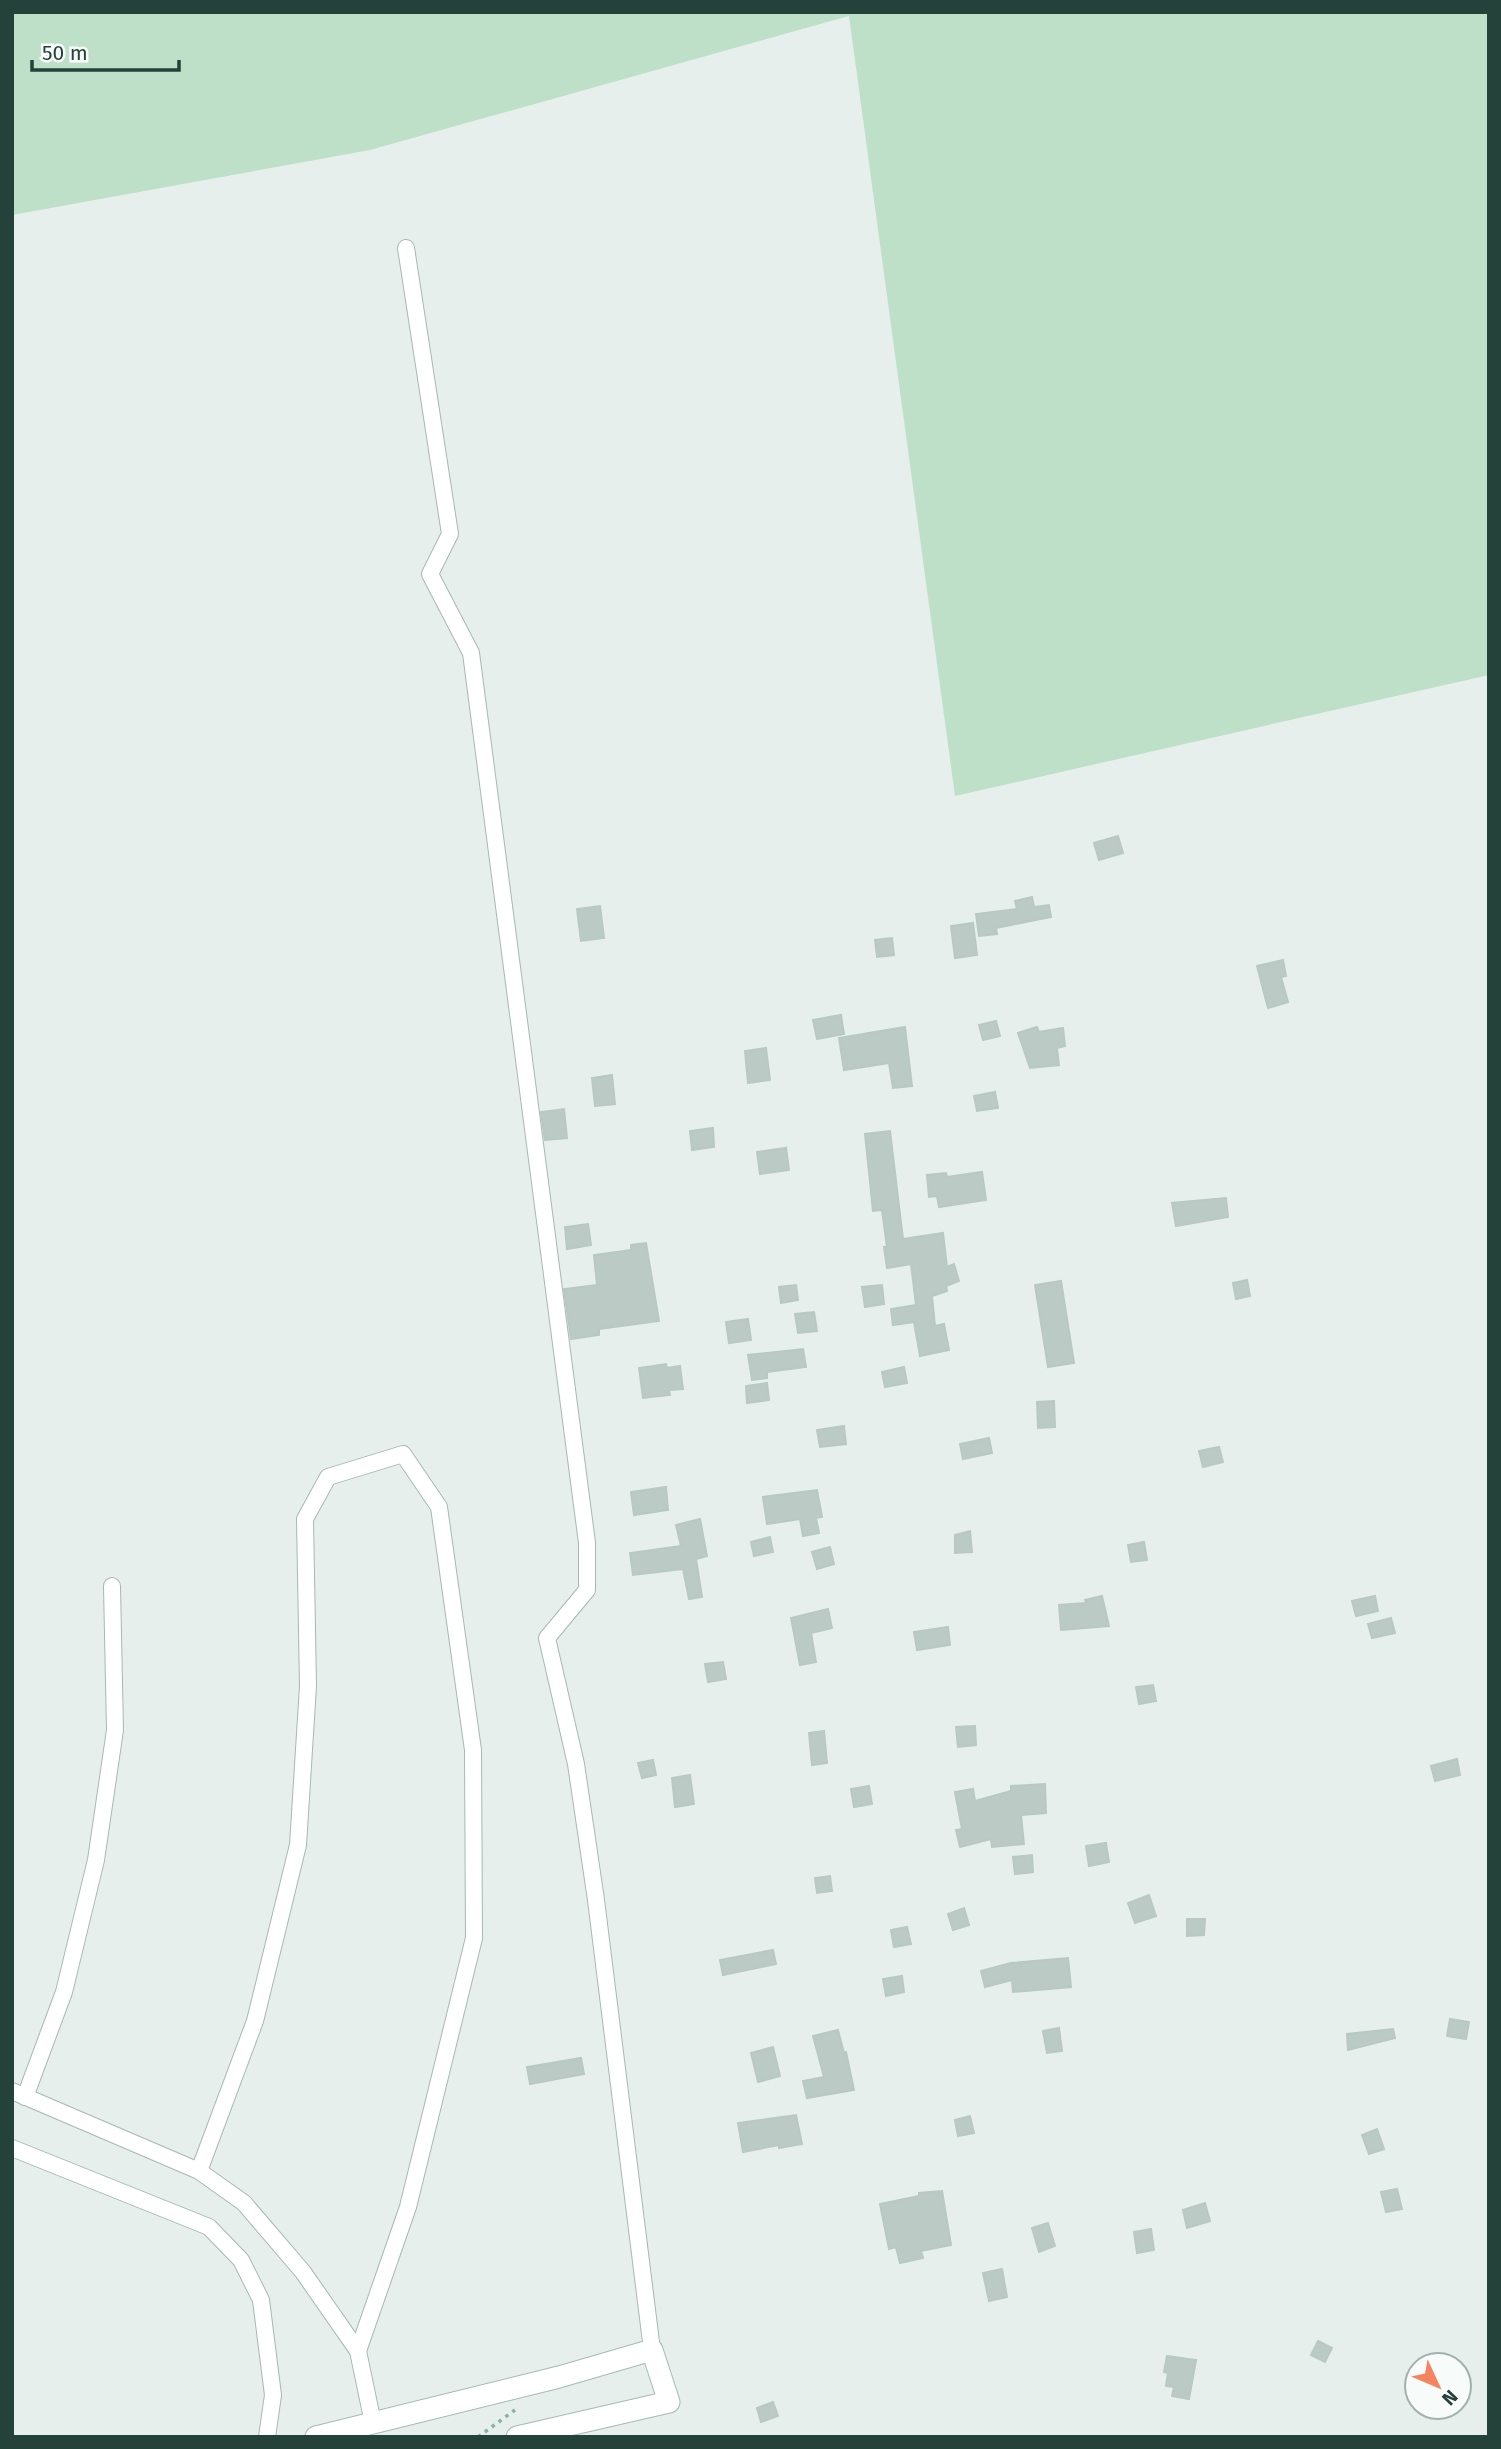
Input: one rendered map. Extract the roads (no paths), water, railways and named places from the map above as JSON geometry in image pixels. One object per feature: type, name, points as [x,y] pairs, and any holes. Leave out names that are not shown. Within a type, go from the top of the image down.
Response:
[{"type":"main road","points":[[316,2437],[559,2377],[652,2350],[669,2402],[517,2437]]},
{"type":"street","points":[[406,248],[450,534],[430,574],[471,653],[587,1543],[587,1590],[547,1637],[580,1791],[630,2162],[644,2301],[652,2350]]},
{"type":"street","points":[[199,2171],[256,2021],[299,1845],[308,1686],[305,1519],[328,1477],[403,1454],[439,1507],[473,1750],[474,1938],[408,2207],[358,2351]]},
{"type":"street","points":[[112,1586],[115,1730],[96,1860],[64,1992],[18,2094],[199,2171],[244,2203],[303,2272],[358,2351],[373,2423]]},
{"type":"street","points":[[12,2148],[209,2227],[241,2260],[261,2300],[274,2395],[267,2437]]}]
